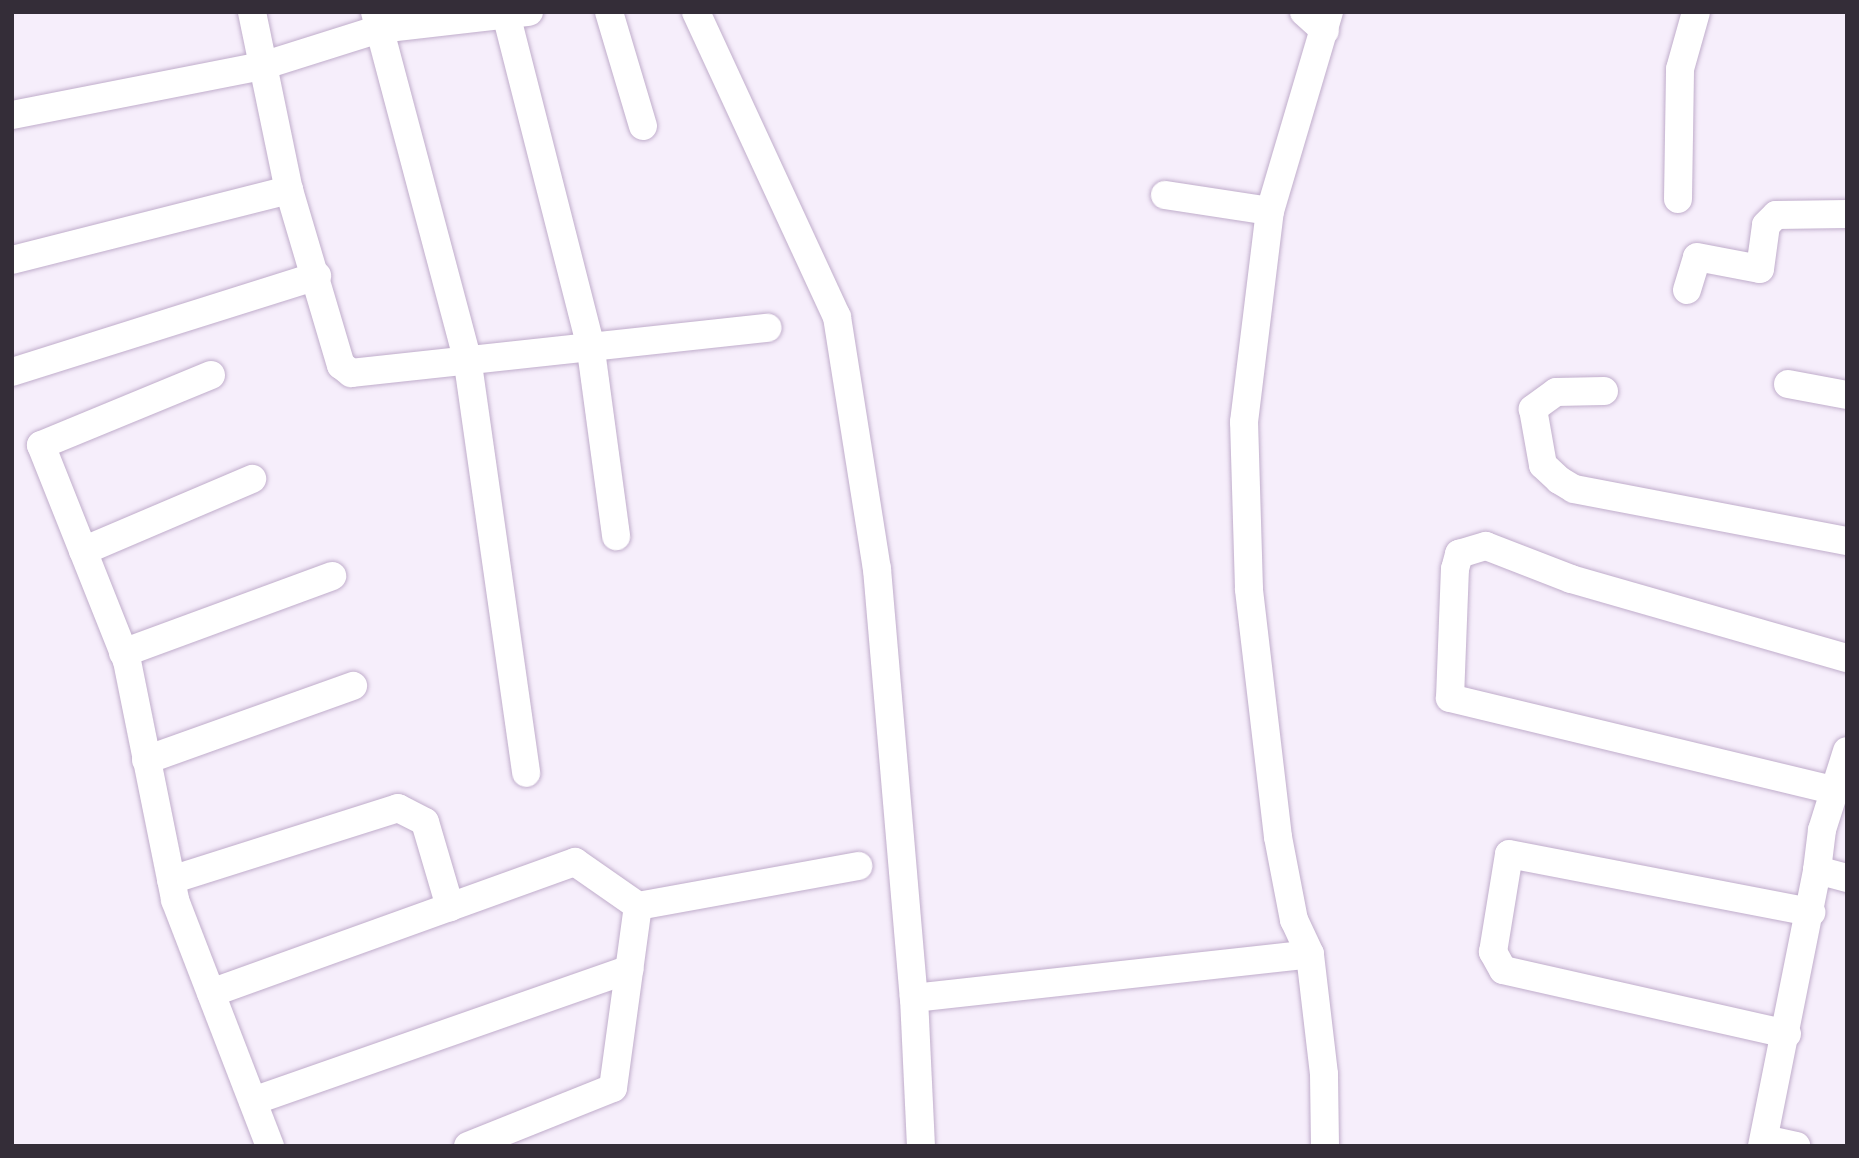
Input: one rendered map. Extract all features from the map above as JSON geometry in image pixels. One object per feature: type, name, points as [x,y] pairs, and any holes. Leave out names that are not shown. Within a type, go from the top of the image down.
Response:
[{"type":"street","points":[[252,12],[289,190],[317,276],[341,365],[351,373],[590,342],[768,328]]},
{"type":"street","points":[[609,12],[643,126]]},
{"type":"street","points":[[696,12],[837,317],[877,569],[914,998],[921,1146]]},
{"type":"street","points":[[1304,12],[1327,22],[1270,211],[1244,422],[1249,589],[1278,837],[1294,920],[1310,954],[1325,1074],[1325,1146]]},
{"type":"street","points":[[1678,199],[1680,69],[1696,12]]},
{"type":"street","points":[[12,115],[262,66],[377,21],[518,13],[590,342],[616,536]]},
{"type":"street","points":[[377,21],[467,358],[526,773]]},
{"type":"street","points":[[12,260],[289,190]]},
{"type":"street","points":[[1166,195],[1270,211]]},
{"type":"street","points":[[1687,290],[1697,257],[1760,269],[1766,225],[1776,215],[1847,214]]},
{"type":"street","points":[[12,372],[317,276]]},
{"type":"street","points":[[211,375],[41,446],[123,653],[171,880],[270,1146]]},
{"type":"street","points":[[1788,384],[1847,395]]},
{"type":"street","points":[[1604,391],[1556,392],[1533,409],[1543,464],[1567,484],[1847,541]]},
{"type":"street","points":[[83,551],[252,480]]},
{"type":"street","points":[[1833,790],[1450,698],[1455,569],[1459,554],[1486,546],[1571,579],[1847,658]]},
{"type":"street","points":[[123,653],[332,576]]},
{"type":"street","points":[[146,761],[353,685]]},
{"type":"street","points":[[1796,1146],[1763,1142],[1787,1034],[1833,790],[1847,751]]},
{"type":"street","points":[[171,880],[398,808],[425,822],[450,907]]},
{"type":"street","points":[[1787,1034],[1503,970],[1493,952],[1509,854],[1811,912]]},
{"type":"street","points":[[211,993],[575,862],[638,906],[858,866]]},
{"type":"street","points":[[1818,870],[1847,878]]},
{"type":"street","points":[[468,1146],[613,1088],[638,906]]},
{"type":"street","points":[[914,998],[1310,954]]},
{"type":"street","points":[[253,1101],[629,969]]}]
